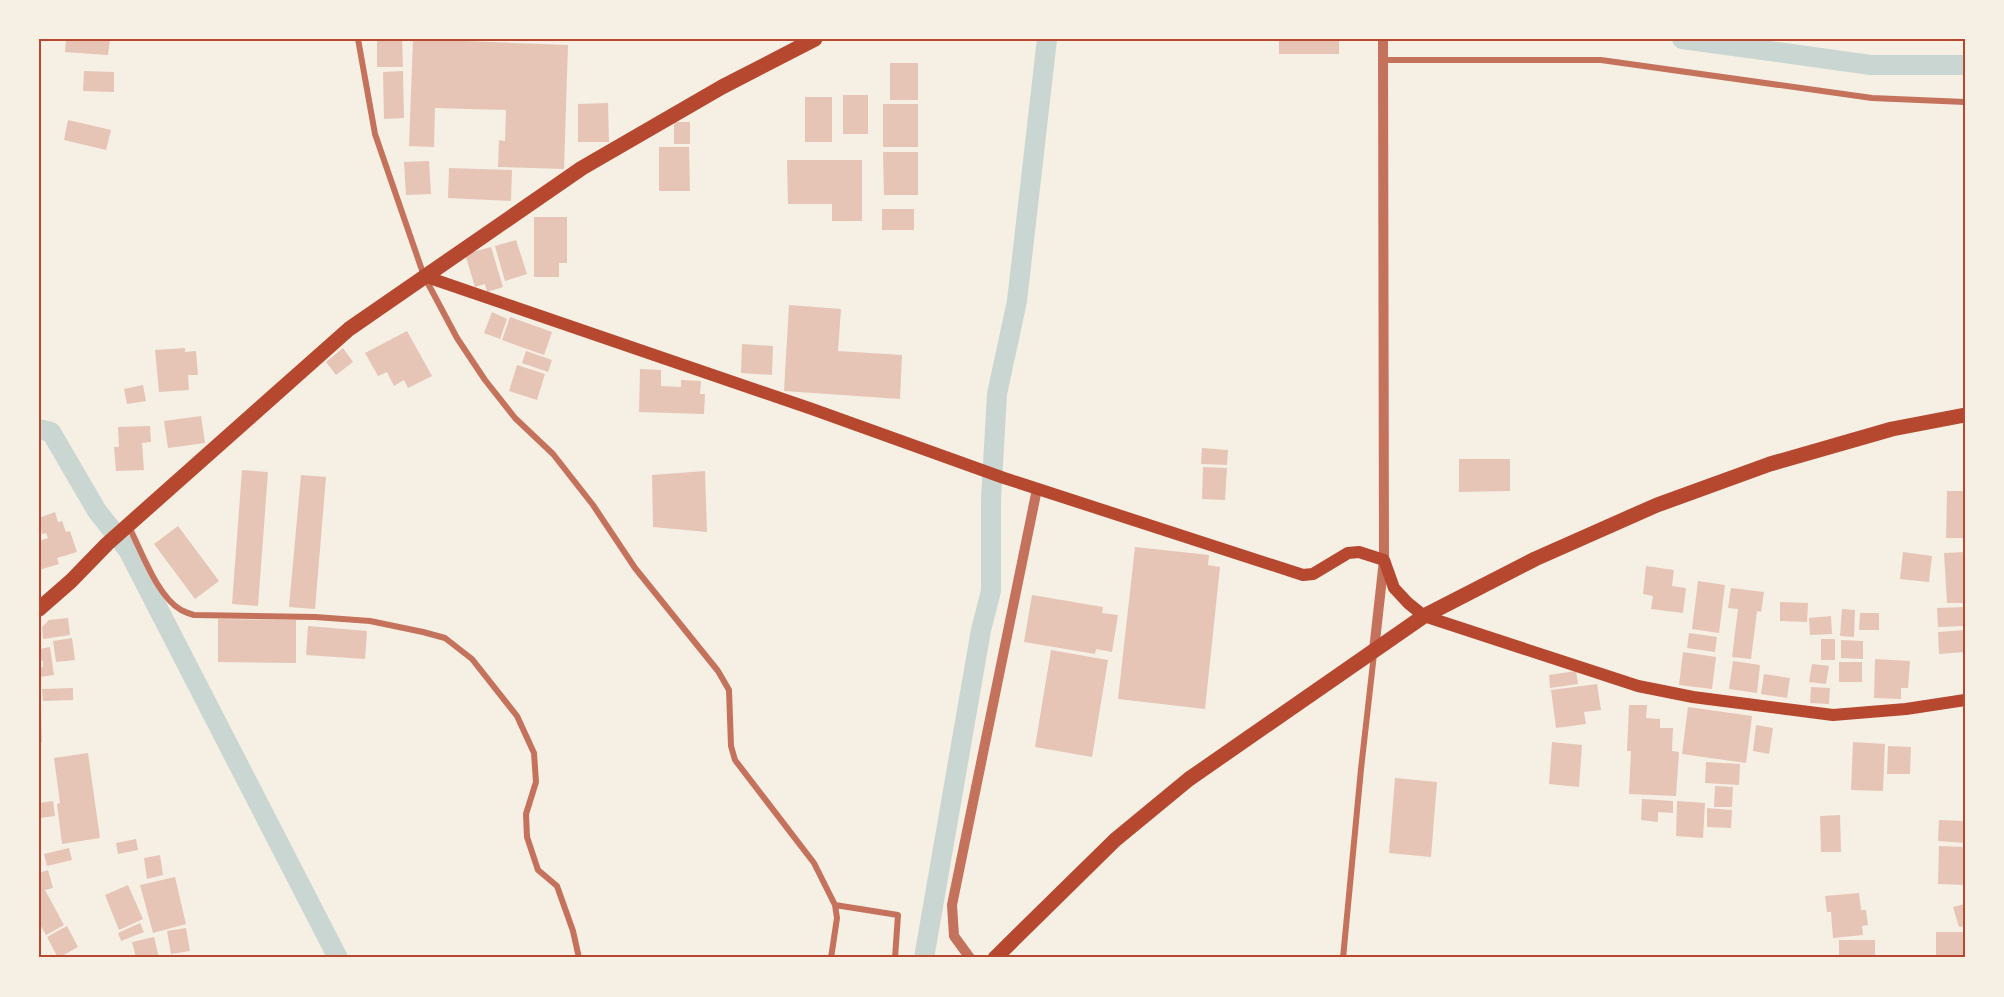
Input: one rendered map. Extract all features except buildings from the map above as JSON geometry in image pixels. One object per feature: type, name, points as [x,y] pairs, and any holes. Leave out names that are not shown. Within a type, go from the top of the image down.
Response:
[{"type":"highway","points":[[39,609],[71,581],[107,544],[349,328],[582,168],[722,87],[814,39]]},
{"type":"highway","points":[[995,958],[1115,840],[1189,779],[1424,616],[1535,559],[1658,505],[1770,464],[1892,429],[1965,415]]},
{"type":"main road","points":[[419,279],[812,410],[982,471],[1303,575],[1313,574],[1348,553],[1359,552],[1384,560],[1394,588],[1407,603],[1424,616],[1638,686],[1693,697],[1833,715],[1906,709],[1965,700]]},
{"type":"street","points":[[358,39],[375,134],[419,279],[485,380],[515,418],[553,454],[593,505],[635,568],[718,671],[729,690],[731,746],[735,760],[814,863],[835,905],[837,918],[831,958]]},
{"type":"street","points":[[1343,958],[1384,560],[1383,39]]},
{"type":"street","points":[[1383,60],[1601,60],[1872,98],[1965,102]]},
{"type":"street","points":[[970,958],[954,936],[952,905],[1037,489]]},
{"type":"street","points":[[128,525],[159,586],[169,600],[181,610],[194,615],[315,617],[370,621],[445,638],[472,659],[518,717],[534,753],[536,782],[526,814],[527,837],[538,870],[557,886],[573,931],[579,958]]},
{"type":"street","points":[[835,905],[898,915],[895,958]]},
{"type":"waterway","points":[[924,958],[981,630],[991,591],[991,499],[997,394],[1017,301],[1047,39]]},
{"type":"waterway","points":[[1682,39],[1871,65],[1965,65]]},
{"type":"waterway","points":[[39,429],[51,432],[97,511],[128,550],[338,958]]}]
